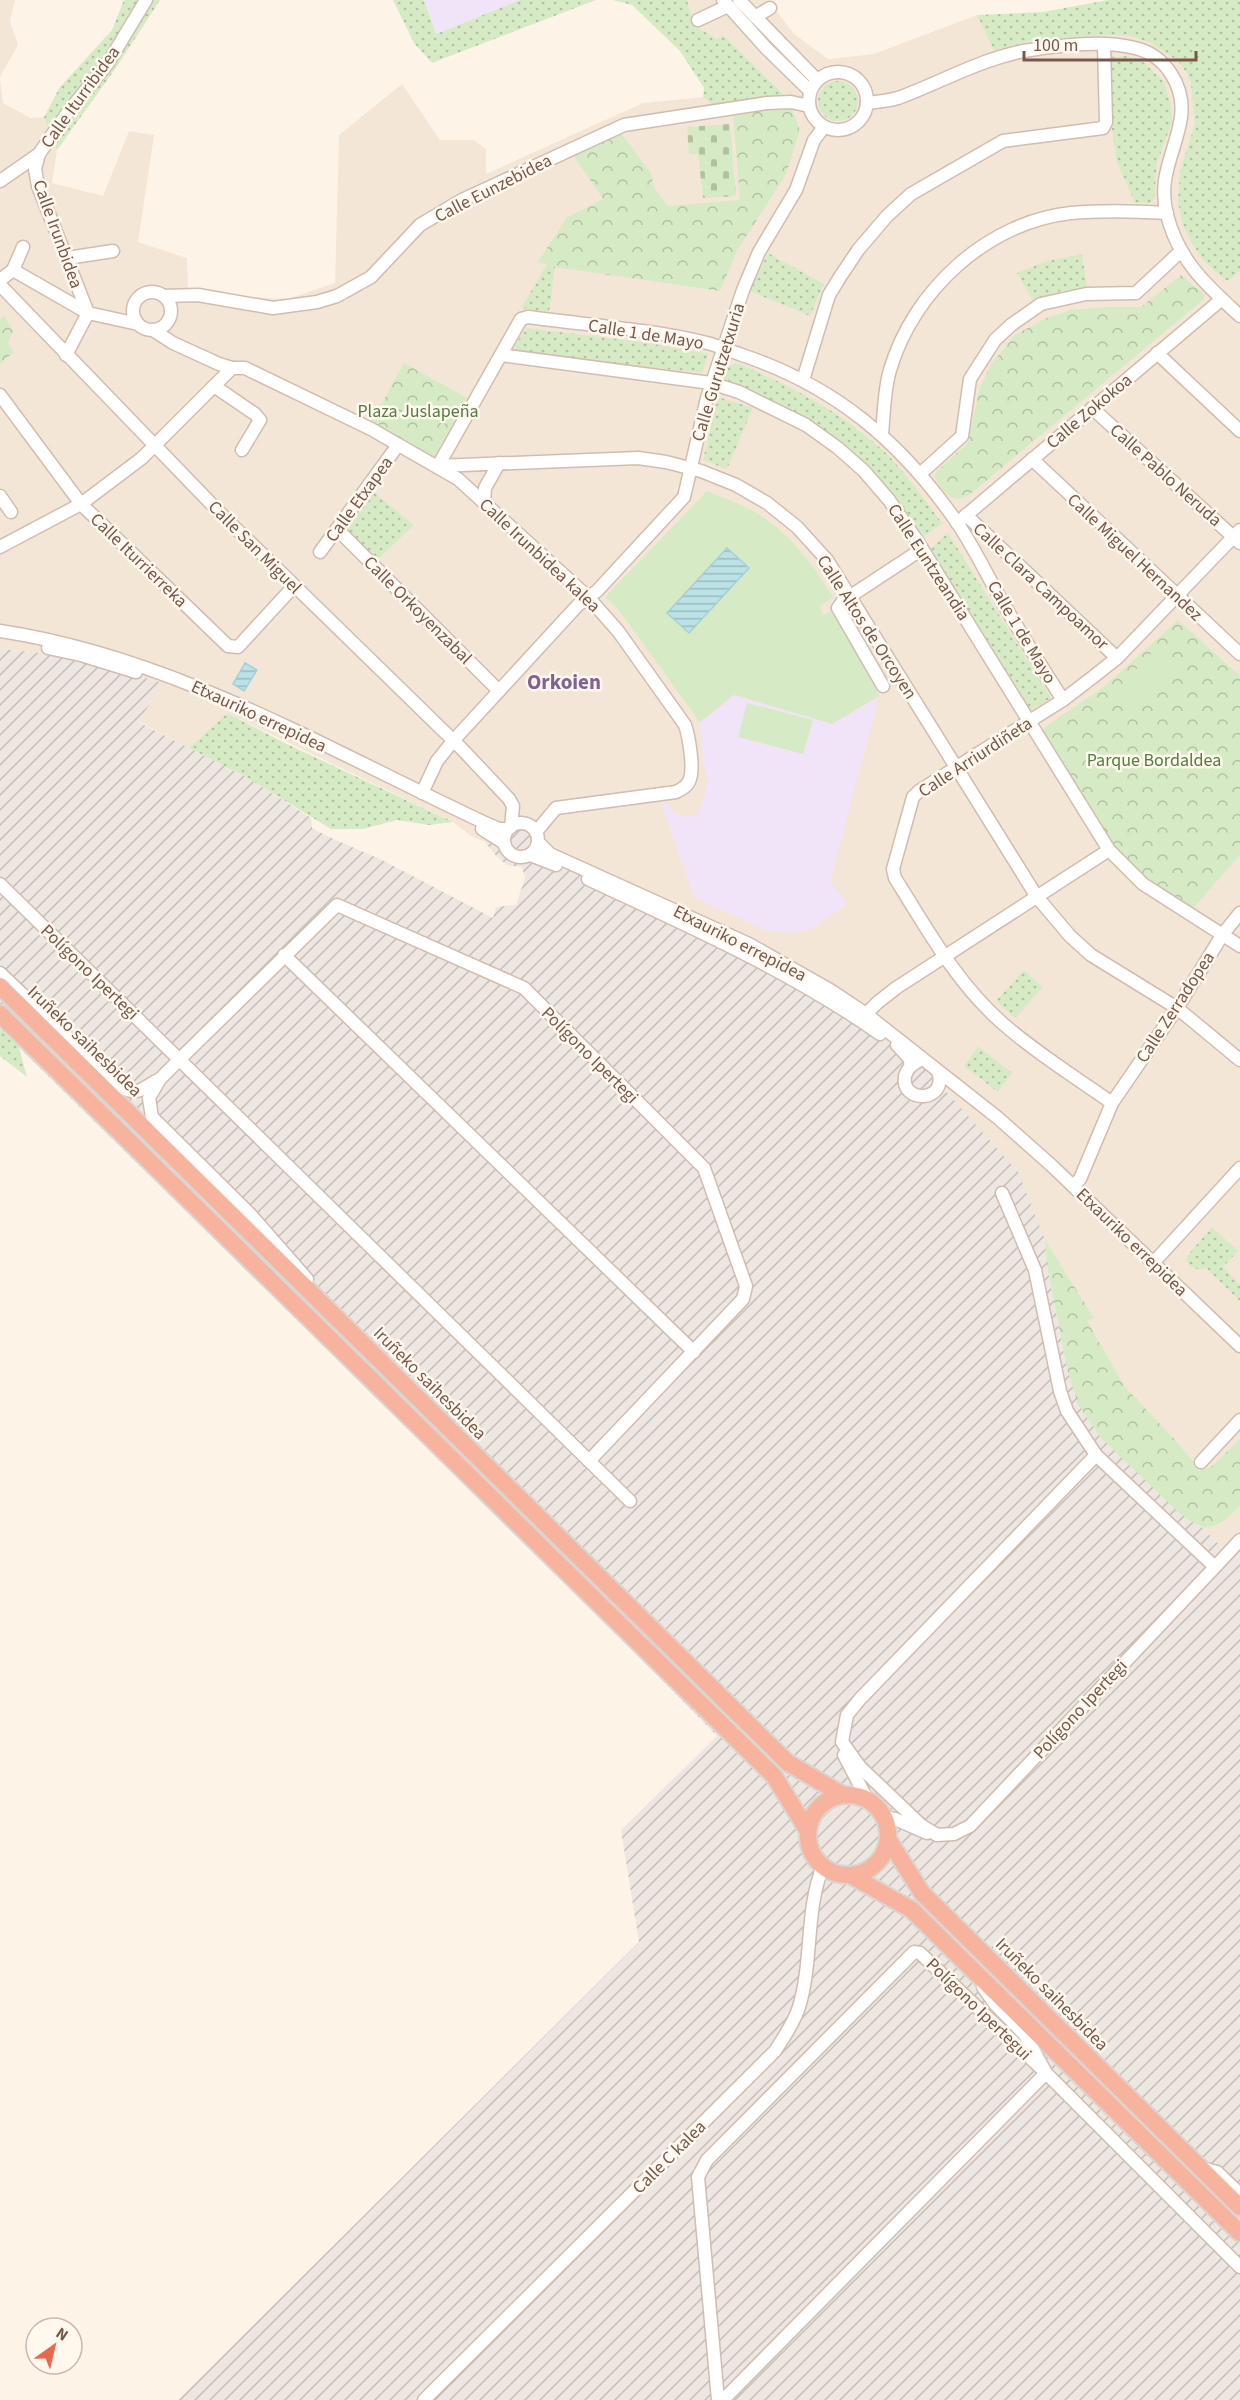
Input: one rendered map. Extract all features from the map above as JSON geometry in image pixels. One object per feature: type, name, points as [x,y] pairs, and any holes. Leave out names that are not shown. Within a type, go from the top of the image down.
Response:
[{"type":"highway","name":"Iruñeko saihesbidea","points":[[0,986],[788,1762],[843,1795]]},
{"type":"highway","name":"Iruñeko saihesbidea","points":[[0,1014],[774,1776],[808,1832]]},
{"type":"highway","points":[[843,1795],[855,1795],[877,1807],[884,1817],[888,1839],[884,1853],[875,1864],[864,1871],[850,1875],[831,1871],[823,1866],[811,1850],[808,1832],[811,1818],[819,1807],[830,1799],[843,1795]]},
{"type":"highway","name":"Iruñeko saihesbidea","points":[[888,1839],[922,1893],[1240,2207]]},
{"type":"highway","name":"Iruñeko saihesbidea","points":[[850,1875],[912,1910],[1240,2233]]},
{"type":"street","name":"Calle Iturribidea","points":[[0,181],[39,154],[68,112],[108,63],[146,0]]},
{"type":"street","points":[[730,2],[755,17],[817,80]]},
{"type":"street","points":[[698,20],[730,2]]},
{"type":"street","points":[[730,2],[766,48],[810,91]]},
{"type":"street","points":[[755,17],[770,9]]},
{"type":"street","points":[[867,104],[896,98],[961,70],[1028,50],[1104,45],[1135,48],[1145,52],[1170,71],[1181,94],[1178,134],[1168,158],[1165,183],[1167,213],[1181,250],[1191,268],[1240,316]]},
{"type":"street","points":[[803,380],[829,295],[858,250],[887,216],[911,194],[1003,141],[1103,128],[1106,122],[1104,45]]},
{"type":"street","points":[[833,72],[850,74],[863,86],[867,104],[861,118],[855,124],[840,130],[824,127],[817,122],[809,106],[810,91],[817,80],[833,72]]},
{"type":"street","name":"Calle Eunzebidea","points":[[164,296],[198,295],[273,308],[317,302],[337,296],[371,277],[420,225],[462,200],[624,125],[767,102],[791,102],[809,106]]},
{"type":"street","name":"Calle Gurutzetxuria","points":[[422,793],[437,761],[453,741],[578,604],[597,591],[684,497],[711,383],[722,348],[759,252],[796,190],[814,140],[824,127]]},
{"type":"street","name":"Calle Irunbidea","points":[[39,154],[35,169],[38,186],[88,313]]},
{"type":"street","points":[[882,434],[889,373],[897,349],[917,310],[931,291],[961,262],[998,237],[1045,219],[1070,213],[1134,211],[1167,213]]},
{"type":"street","name":"Calle Irunbidea","points":[[12,270],[23,247]]},
{"type":"street","points":[[921,474],[962,436],[970,379],[994,340],[1011,325],[1041,304],[1086,294],[1136,293],[1181,250]]},
{"type":"street","points":[[67,258],[113,251]]},
{"type":"street","points":[[0,280],[12,270],[88,313],[138,324],[143,328],[153,330],[164,326],[170,317],[171,307],[164,296],[149,292],[138,298],[133,311],[138,324]]},
{"type":"street","name":"Calle San Miguel","points":[[0,285],[155,447],[509,799],[513,806],[509,828]]},
{"type":"street","name":"Calle Zokokoa","points":[[961,519],[1222,299]]},
{"type":"street","points":[[66,355],[88,313]]},
{"type":"street","name":"Calle 1 de Mayo","points":[[438,466],[521,319],[528,317],[668,335],[722,348],[771,365],[845,404],[882,434],[961,519],[1015,624],[1063,700]]},
{"type":"street","name":"Calle Irunbidea kalea","points":[[153,330],[173,343],[219,364],[232,368],[244,368],[371,429],[438,466],[458,479],[588,597],[618,631],[685,724],[689,736],[691,778],[686,786],[676,792],[556,808],[537,837]]},
{"type":"street","points":[[1157,353],[1240,431]]},
{"type":"street","name":"Calle Euntzeandia","points":[[501,355],[711,383],[772,407],[806,425],[838,448],[864,471],[889,501],[922,549],[1109,850],[1143,884],[1240,946]]},
{"type":"street","points":[[0,547],[81,504],[155,447],[232,368]]},
{"type":"street","points":[[214,386],[255,414],[260,420],[242,450]]},
{"type":"street","name":"Calle Iturrierreka","points":[[0,395],[81,504],[228,646],[238,647],[294,586]]},
{"type":"street","name":"Calle Pablo Neruda","points":[[1092,408],[1238,537]]},
{"type":"street","name":"Calle Etxapea","points":[[320,552],[398,445]]},
{"type":"street","name":"Calle Altos de Orcoyen","points":[[438,466],[638,458],[690,468],[736,485],[767,503],[790,521],[826,560],[1037,897],[1070,936],[1091,955],[1177,1008],[1240,1060]]},
{"type":"street","name":"Calle Miguel Hernandez","points":[[1032,459],[1240,654]]},
{"type":"street","points":[[484,502],[486,488],[499,464]]},
{"type":"street","points":[[0,496],[11,512]]},
{"type":"street","name":"Calle Clara Campoamor","points":[[961,519],[1117,658]]},
{"type":"street","name":"Calle Orkoyenzabal","points":[[338,529],[499,691]]},
{"type":"street","name":"Calle Arriurdiñeta","points":[[1112,1103],[1001,1022],[977,998],[944,957],[895,878],[893,869],[913,797],[919,791],[1063,700],[1117,658],[1238,537]]},
{"type":"street","points":[[883,686],[840,613],[840,604],[922,549]]},
{"type":"street","name":"Etxauriko errepidea","points":[[0,631],[66,643],[166,674],[319,743],[499,829],[509,828]]},
{"type":"street","name":"Etxauriko errepidea","points":[[0,639],[81,655],[165,681],[487,831],[504,843]]},
{"type":"street","points":[[525,824],[537,837],[537,847],[525,857],[509,853],[504,843],[509,828],[525,824]]},
{"type":"street","name":"Etxauriko errepidea","points":[[537,837],[550,854],[749,944],[830,990],[866,1014],[998,1118],[1154,1262],[1240,1346]]},
{"type":"street","points":[[866,1014],[887,995],[1109,850]]},
{"type":"street","name":"Etxauriko errepidea","points":[[530,855],[560,866],[761,961],[809,987],[894,1043],[909,1058],[911,1065]]},
{"type":"street","name":"Polígono Ipertegi","points":[[0,884],[630,1501]]},
{"type":"street","name":"Polígono Ipertegi","points":[[0,973],[122,1088],[133,1092],[140,1092],[160,1079],[337,905],[524,988],[704,1168],[746,1286],[743,1299],[589,1461]]},
{"type":"street","name":"Calle Zerradopea","points":[[1112,1103],[1177,1008],[1223,934],[1240,913]]},
{"type":"street","points":[[284,955],[694,1352]]},
{"type":"street","points":[[936,1091],[940,1081],[934,1068],[920,1062],[911,1065],[905,1077],[907,1088],[916,1095],[927,1096],[936,1091],[966,1094]]},
{"type":"street","name":"Polígono Ipertegi","points":[[160,1079],[149,1098],[152,1117],[249,1214],[382,1362]]},
{"type":"street","points":[[1073,1186],[1080,1179],[1112,1103]]},
{"type":"street","points":[[1154,1262],[1240,1168]]},
{"type":"street","points":[[1002,1193],[1035,1270],[1060,1391],[1067,1411],[1096,1455],[1215,1567]]},
{"type":"street","points":[[1201,1462],[1240,1420]]},
{"type":"street","points":[[867,1800],[845,1760],[842,1742],[847,1715],[1096,1455]]},
{"type":"street","name":"Polígono Ipertegi","points":[[937,1835],[954,1834],[970,1826],[1240,1540]]},
{"type":"street","points":[[842,1742],[860,1767],[922,1826],[937,1835]]},
{"type":"street","points":[[884,1817],[937,1835]]},
{"type":"street","name":"Calle C kalea","points":[[424,2400],[775,2051],[788,2032],[799,2008],[805,1979],[813,1904],[823,1866]]},
{"type":"street","name":"Polígono Ipertegui","points":[[718,2400],[698,2177],[707,2160],[914,1952],[920,1953],[1046,2073],[723,2400]]},
{"type":"street","name":"Iruñeko saihesbidea","points":[[967,1964],[994,2004],[1025,2034],[1046,2073],[1240,2266]]},
{"type":"street","name":"Iruñeko saihesbidea","points":[[1201,2168],[1217,2172],[1240,2194]]},
{"type":"shaded area","points":[[0,0],[15,0],[10,21],[18,45],[0,77]]},
{"type":"shaded area","points":[[424,0],[520,0],[436,34]]},
{"type":"shaded area","points":[[687,0],[768,0],[794,34],[828,59],[874,54],[977,15],[1040,18],[1240,53],[1240,1540],[1227,1553],[1199,1524],[1189,1520],[1047,1266],[1045,1240],[958,1106],[920,1062],[809,987],[508,829],[499,829],[485,842],[471,836],[453,822],[227,713],[189,748],[138,721],[162,683],[63,655],[0,649],[0,79],[3,103],[31,118],[44,117],[57,150],[52,183],[103,196],[129,131],[154,135],[138,242],[187,258],[188,289],[226,296],[288,299],[335,283],[339,135],[402,84],[440,140],[474,140],[486,149],[486,174],[643,103],[703,97],[732,84],[716,40],[694,25]]},
{"type":"shaded area","points":[[0,649],[63,655],[163,683],[138,722],[248,778],[311,818],[312,828],[382,860],[493,918],[496,907],[516,905],[525,878],[522,867],[507,865],[485,842],[499,829],[521,828],[531,833],[538,842],[809,987],[920,1062],[1018,1172],[1045,1240],[1047,1266],[1067,1369],[1189,1520],[1199,1524],[1227,1553],[1240,1540],[1240,2400],[178,2400],[639,1942],[621,1830],[717,1736],[591,1608],[0,1029]]},
{"type":"shaded area","points":[[734,695],[832,724],[879,696],[830,881],[847,903],[814,928],[792,933],[773,932],[694,897],[660,799],[668,804],[674,813],[681,816],[696,815],[708,782],[699,723]]},
{"type":"green space","points":[[124,0],[160,0],[118,65],[57,150],[44,117],[60,87],[112,30]]},
{"type":"green space","points":[[393,0],[424,0],[436,34],[520,0],[596,0],[432,63],[414,43]]},
{"type":"green space","points":[[613,0],[687,0],[694,25],[716,39],[724,36],[791,102],[719,110],[703,97],[704,88],[680,51],[632,5]]},
{"type":"green space","points":[[1108,0],[1240,0],[1240,271],[1229,280],[1225,280],[1204,261],[1195,248],[1184,228],[1178,203],[1180,171],[1195,124],[1191,84],[1187,73],[1178,61],[1149,42],[1130,36],[1110,35],[1031,41],[994,50],[977,15],[1043,12]]},
{"type":"green space","points":[[1127,56],[1145,63],[1164,82],[1171,105],[1172,122],[1157,163],[1154,199],[1150,203],[1135,203],[1117,162],[1112,129],[1110,57]]},
{"type":"green space","points":[[838,81],[852,87],[858,101],[852,115],[838,121],[824,115],[818,101],[824,87]]},
{"type":"green space","points":[[764,107],[792,109],[800,130],[786,174],[737,251],[720,291],[555,267],[538,262],[567,217],[603,199],[574,156],[621,133],[651,173],[654,187],[668,206],[740,200],[733,114]]},
{"type":"green space","points":[[730,124],[736,196],[703,198],[698,154],[689,154],[687,127]]},
{"type":"green space","points":[[768,253],[824,284],[810,316],[750,291]]},
{"type":"green space","points":[[1082,254],[1087,287],[1061,291],[1033,300],[1017,273],[1047,261]]},
{"type":"green space","points":[[547,264],[555,267],[549,312],[521,308]]},
{"type":"green space","points":[[1181,275],[1204,294],[1204,299],[969,495],[958,499],[945,492],[935,478],[936,472],[968,443],[979,390],[991,364],[1015,335],[1046,318],[1071,310],[1141,307]]},
{"type":"green space","points":[[4,316],[13,331],[8,342],[14,352],[0,364],[0,319]]},
{"type":"green space","points":[[526,328],[650,343],[708,354],[702,373],[521,353],[514,347]]},
{"type":"green space","name":"Plaza Juslapeña","points":[[404,363],[467,398],[433,460],[370,425]]},
{"type":"green space","points":[[740,364],[795,390],[830,410],[862,433],[896,464],[942,523],[924,537],[885,486],[861,461],[723,381],[727,367]]},
{"type":"green space","points":[[718,397],[753,408],[727,469],[703,460]]},
{"type":"green space","points":[[371,490],[414,525],[377,560],[347,530],[347,525]]},
{"type":"green space","points":[[707,491],[764,518],[798,548],[833,597],[820,606],[823,615],[831,611],[835,613],[876,679],[872,681],[879,696],[832,724],[734,695],[699,723],[618,609],[605,597]]},
{"type":"green space","points":[[948,533],[1051,698],[1031,710],[930,549]]},
{"type":"green space","name":"Parque Bordaldea","points":[[1178,620],[1240,676],[1240,855],[1189,913],[1143,884],[1109,850],[1036,733],[1105,686]]},
{"type":"green space","points":[[1153,652],[1173,671],[1138,709],[1117,689]]},
{"type":"green space","points":[[747,703],[813,720],[803,754],[738,737]]},
{"type":"green space","points":[[227,713],[287,744],[453,822],[429,825],[397,820],[363,829],[331,829],[248,778],[189,748]]},
{"type":"green space","points":[[1024,970],[1043,987],[1015,1018],[996,1001]]},
{"type":"green space","points":[[0,1029],[18,1045],[27,1077],[0,1056]]},
{"type":"green space","points":[[978,1046],[1012,1073],[998,1092],[964,1066]]},
{"type":"green space","points":[[1212,1227],[1238,1251],[1223,1267],[1240,1285],[1240,1301],[1206,1268],[1194,1268],[1186,1260]]},
{"type":"green space","points":[[1045,1240],[1094,1318],[1087,1321],[1125,1387],[1191,1459],[1204,1469],[1212,1466],[1240,1439],[1240,1505],[1217,1525],[1204,1527],[1177,1511],[1100,1437],[1078,1404],[1067,1369],[1047,1266]]},
{"type":"water","points":[[727,548],[749,568],[689,633],[667,613]]},
{"type":"water","points":[[245,663],[257,670],[244,691],[233,684]]},
{"type":"district","name":"Orkoien","points":[[564,682]]}]
